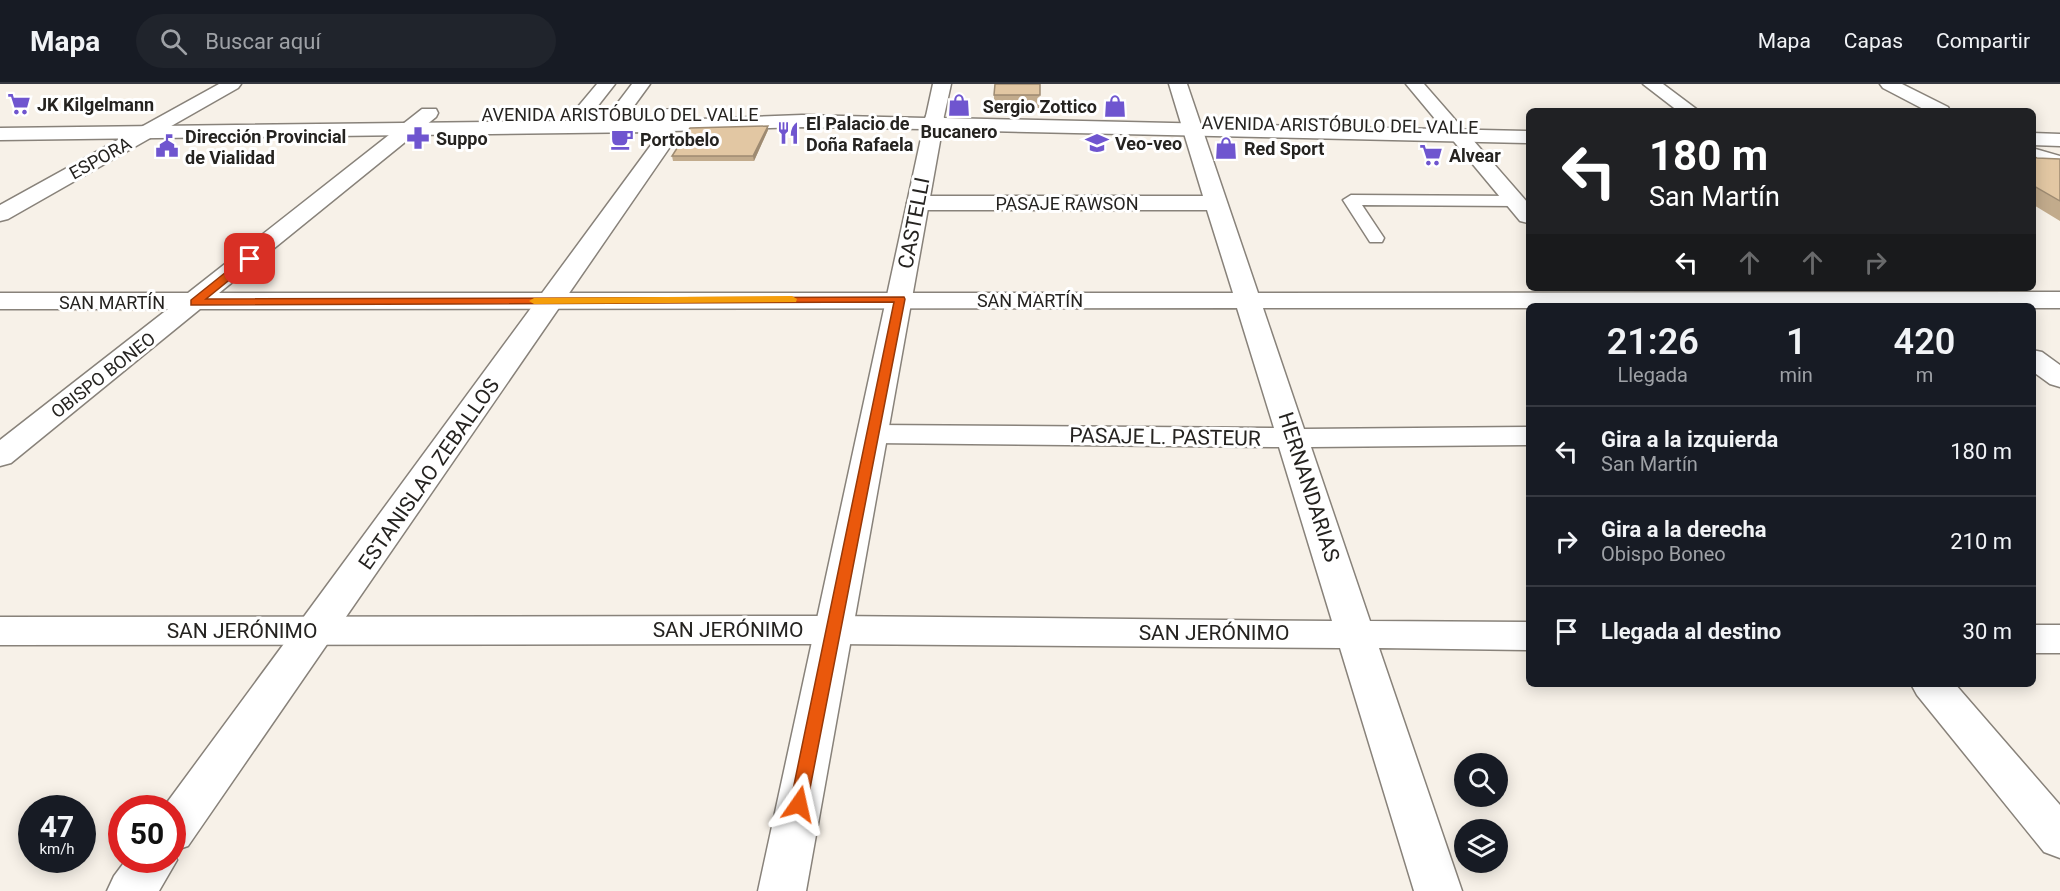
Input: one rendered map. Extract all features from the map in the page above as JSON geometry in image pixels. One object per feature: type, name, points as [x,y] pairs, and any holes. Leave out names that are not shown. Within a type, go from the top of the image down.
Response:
[{"type":"street","name":"ESPORA","points":[[0,214],[232,84]]},
{"type":"street","points":[[577,120],[606,84]]},
{"type":"street","points":[[615,119],[641,84]]},
{"type":"street","name":"CASTELLI","points":[[782,891],[942,84]]},
{"type":"street","name":"HERNANDARIAS","points":[[1178,84],[1437,891]]},
{"type":"street","points":[[1415,84],[1522,208]]},
{"type":"street","points":[[1652,84],[1686,108]]},
{"type":"street","points":[[1889,84],[1935,108]]},
{"type":"street","name":"AVENIDA ARISTÓBULO DEL VALLE","points":[[0,118],[179,115],[421,120],[934,119],[1457,132],[1526,137]]},
{"type":"street","name":"AVENIDA ARISTÓBULO DEL VALLE","points":[[0,134],[148,131],[421,120]]},
{"type":"street","name":"OBISPO BONEO","points":[[0,456],[421,120]]},
{"type":"street","name":"ESTANISLAO ZEBALLOS","points":[[186,812],[664,141],[664,120]]},
{"type":"street","name":"AVENIDA ARISTÓBULO DEL VALLE","points":[[1457,132],[1526,130]]},
{"type":"street","points":[[2036,139],[2060,140]]},
{"type":"street","points":[[2036,147],[2060,147]]},
{"type":"street","points":[[2036,155],[2060,163]]},
{"type":"street","points":[[1376,238],[1352,200],[1522,208]]},
{"type":"street","name":"PASAJE RAWSON","points":[[918,203],[1216,203]]},
{"type":"street","name":"SAN MARTÍN","points":[[0,301],[900,299],[1247,301],[1599,298],[2060,300]]},
{"type":"street","points":[[2036,361],[2060,378]]},
{"type":"street","name":"PASAJE L. PASTEUR","points":[[874,434],[1293,438],[1526,436]]},
{"type":"street","name":"SAN JERÓNIMO","points":[[0,631],[833,630],[1526,636]]},
{"type":"street","points":[[2036,639],[2060,639]]},
{"type":"street","points":[[1934,687],[2060,838]]},
{"type":"street","points":[[131,891],[144,873]]},
{"type":"building","points":[[995,84],[1040,84],[1040,95],[994,95]]},
{"type":"building","points":[[768,126],[753,156],[672,156],[690,128]]},
{"type":"building","points":[[2036,158],[2060,159],[2060,201],[2036,187]]},
{"type":"slow traffic","points":[[534,301],[792,299]]},
{"type":"place","name":"JK Kilgelmann","points":[[19,104]]},
{"type":"place","name":"Bucanero","points":[[959,105]]},
{"type":"place","name":"Sergio Zottico","points":[[1115,106]]},
{"type":"place","name":"El Palacio de Doña Rafaela","points":[[788,133]]},
{"type":"place","name":"Suppo","points":[[418,138]]},
{"type":"place","name":"Portobelo","points":[[622,139]]},
{"type":"place","name":"Veo-veo","points":[[1097,143]]},
{"type":"place","name":"Dirección Provincial de Vialidad","points":[[167,146]]},
{"type":"place","name":"Red Sport","points":[[1226,148]]},
{"type":"place","name":"Alvear","points":[[1431,155]]},
{"type":"route","points":[[250,259],[195,302],[900,299],[799,804]]}]
